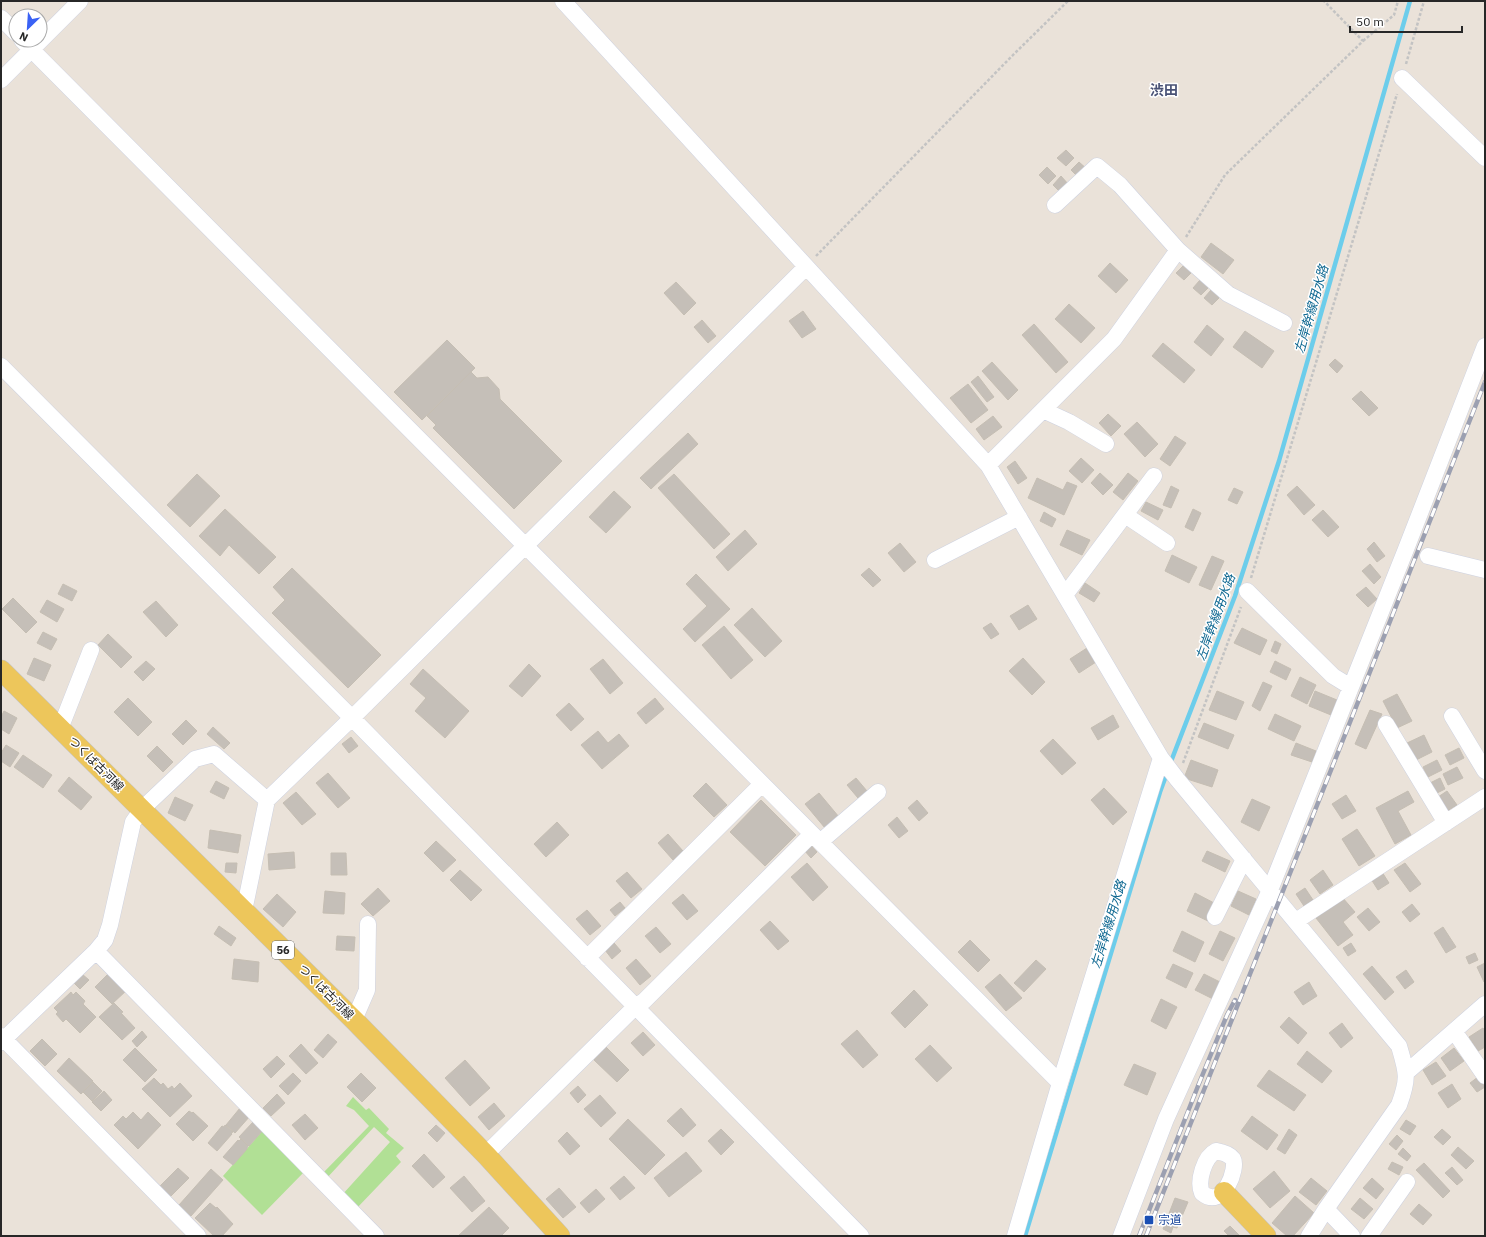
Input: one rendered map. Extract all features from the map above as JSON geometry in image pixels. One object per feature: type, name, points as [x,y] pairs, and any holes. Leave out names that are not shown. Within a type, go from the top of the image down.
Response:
[{"type":"main road","name":"つくば古河線","points":[[1,670],[354,1020],[486,1154],[560,1236]]},
{"type":"main road","points":[[1224,1192],[1266,1236]]},
{"type":"street","points":[[48,28],[80,1]]},
{"type":"street","points":[[563,1],[988,464],[1161,758],[1400,1046],[1407,1072],[1406,1088],[1399,1105],[1326,1209],[1309,1236]]},
{"type":"street","points":[[1,80],[25,48]]},
{"type":"street","points":[[30,48],[1060,1083]]},
{"type":"street","points":[[1402,78],[1485,158]]},
{"type":"street","points":[[1055,205],[1097,166],[1120,185],[1178,250],[1228,294],[1284,324]]},
{"type":"street","points":[[988,464],[1114,339],[1178,250]]},
{"type":"street","points":[[244,911],[267,800],[352,718],[806,266]]},
{"type":"street","points":[[1121,1236],[1166,1119],[1270,890],[1485,346]]},
{"type":"street","points":[[1,366],[352,718],[860,1236]]},
{"type":"street","points":[[1043,410],[1068,422],[1106,444]]},
{"type":"street","points":[[1065,595],[1154,476]]},
{"type":"street","points":[[1125,515],[1166,543]]},
{"type":"street","points":[[935,560],[1019,517]]},
{"type":"street","points":[[1428,556],[1485,570]]},
{"type":"street","points":[[1247,590],[1333,676],[1351,687]]},
{"type":"street","points":[[60,729],[91,650]]},
{"type":"street","points":[[1452,716],[1485,771]]},
{"type":"street","points":[[1386,724],[1446,823]]},
{"type":"street","points":[[198,1236],[2,1039],[96,951],[104,940],[110,925],[132,822],[142,809],[195,759],[214,754],[267,800]]},
{"type":"street","points":[[1016,1236],[1060,1083],[1161,758]]},
{"type":"street","points":[[588,958],[762,784]]},
{"type":"street","points":[[486,1154],[636,1007],[816,838],[878,792]]},
{"type":"street","points":[[1296,921],[1485,797]]},
{"type":"street","points":[[1215,917],[1244,859]]},
{"type":"street","points":[[354,1020],[367,990],[368,924]]},
{"type":"street","points":[[96,951],[376,1236]]},
{"type":"street","points":[[1407,1072],[1485,1004]]},
{"type":"street","points":[[1454,1031],[1485,1076]]},
{"type":"street","points":[[1370,1236],[1407,1182]]},
{"type":"street","points":[[1326,1209],[1352,1236]]},
{"type":"path","points":[[806,266],[1068,1]]},
{"type":"path","points":[[1324,1],[1363,41]]},
{"type":"path","points":[[1178,250],[1225,175],[1363,41],[1394,15],[1398,1]]},
{"type":"path","points":[[1177,779],[1247,590],[1424,1]]},
{"type":"green space","points":[[353,1097],[366,1110],[369,1108],[389,1129],[386,1133],[404,1148],[396,1156],[401,1162],[356,1209],[342,1195],[390,1142],[374,1127],[326,1179],[322,1174],[369,1126],[354,1110],[346,1106]]},
{"type":"green space","points":[[264,1129],[305,1171],[262,1215],[223,1176]]},
{"type":"building","points":[[1066,150],[1074,158],[1066,166],[1057,158]]},
{"type":"building","points":[[1079,162],[1088,170],[1079,178],[1071,170]]},
{"type":"building","points":[[1047,167],[1056,176],[1048,184],[1039,175]]},
{"type":"building","points":[[1061,176],[1069,185],[1061,193],[1053,185]]},
{"type":"building","points":[[1211,243],[1234,260],[1223,274],[1201,257]]},
{"type":"building","points":[[1110,263],[1128,280],[1116,293],[1098,276]]},
{"type":"building","points":[[1183,266],[1191,273],[1184,280],[1176,273]]},
{"type":"building","points":[[1200,280],[1208,288],[1201,295],[1193,288]]},
{"type":"building","points":[[676,282],[696,303],[684,315],[664,293]]},
{"type":"building","points":[[1211,290],[1219,298],[1212,305],[1204,298]]},
{"type":"building","points":[[1069,304],[1095,328],[1081,343],[1055,319]]},
{"type":"building","points":[[803,311],[816,329],[802,338],[789,321]]},
{"type":"building","points":[[702,320],[716,336],[708,343],[694,327]]},
{"type":"building","points":[[1034,324],[1068,362],[1056,373],[1022,335]]},
{"type":"building","points":[[1207,325],[1224,339],[1211,356],[1194,342]]},
{"type":"building","points":[[1245,331],[1274,351],[1262,368],[1233,347]]},
{"type":"building","points":[[447,340],[475,368],[422,420],[394,392]]},
{"type":"building","points":[[1163,343],[1195,370],[1184,383],[1152,356]]},
{"type":"building","points":[[1335,359],[1343,366],[1337,373],[1329,365]]},
{"type":"building","points":[[992,362],[1018,390],[1008,400],[982,371]]},
{"type":"building","points":[[471,372],[477,378],[488,377],[499,389],[500,399],[562,461],[514,509],[433,428],[436,425],[427,416]]},
{"type":"building","points":[[978,376],[994,397],[987,402],[971,382]]},
{"type":"building","points":[[968,384],[988,410],[971,423],[950,398]]},
{"type":"building","points":[[1361,391],[1378,408],[1369,416],[1352,399]]},
{"type":"building","points":[[1108,414],[1121,426],[1111,436],[1099,423]]},
{"type":"building","points":[[993,416],[1002,427],[984,440],[976,429]]},
{"type":"building","points":[[1137,422],[1158,444],[1145,457],[1124,434]]},
{"type":"building","points":[[688,433],[698,444],[651,489],[640,478]]},
{"type":"building","points":[[1175,436],[1186,443],[1170,466],[1160,459]]},
{"type":"building","points":[[1081,458],[1094,470],[1082,483],[1069,471]]},
{"type":"building","points":[[1015,461],[1027,478],[1018,484],[1007,467]]},
{"type":"building","points":[[1100,473],[1113,485],[1103,495],[1091,483]]},
{"type":"building","points":[[1128,473],[1138,481],[1123,500],[1113,492]]},
{"type":"building","points":[[197,474],[220,496],[190,527],[167,505]]},
{"type":"building","points":[[674,474],[730,534],[714,549],[658,488]]},
{"type":"building","points":[[1037,478],[1063,490],[1067,482],[1077,486],[1064,515],[1028,498]]},
{"type":"building","points":[[1171,486],[1179,490],[1171,508],[1163,505]]},
{"type":"building","points":[[1297,486],[1315,505],[1304,515],[1287,495]]},
{"type":"building","points":[[1234,488],[1243,492],[1237,504],[1228,500]]},
{"type":"building","points":[[614,491],[631,507],[606,533],[589,517]]},
{"type":"building","points":[[1146,502],[1163,510],[1158,520],[1141,511]]},
{"type":"building","points":[[225,509],[276,557],[259,574],[229,545],[220,556],[199,536]]},
{"type":"building","points":[[1193,509],[1201,513],[1193,531],[1185,527]]},
{"type":"building","points":[[1323,510],[1339,527],[1328,537],[1312,520]]},
{"type":"building","points":[[1044,512],[1056,519],[1052,527],[1040,521]]},
{"type":"building","points":[[745,530],[757,544],[728,571],[716,557]]},
{"type":"building","points":[[1067,530],[1090,540],[1082,555],[1060,545]]},
{"type":"building","points":[[1374,542],[1385,556],[1377,562],[1367,549]]},
{"type":"building","points":[[900,543],[916,562],[904,572],[888,553]]},
{"type":"building","points":[[1172,555],[1197,567],[1189,583],[1165,571]]},
{"type":"building","points":[[1212,556],[1224,561],[1211,590],[1199,585]]},
{"type":"building","points":[[1370,564],[1381,577],[1374,584],[1362,571]]},
{"type":"building","points":[[292,568],[381,655],[348,688],[272,613],[285,600],[273,587]]},
{"type":"building","points":[[869,568],[881,580],[873,587],[861,575]]},
{"type":"building","points":[[696,574],[730,609],[695,642],[683,629],[707,606],[686,584]]},
{"type":"building","points":[[1085,583],[1100,593],[1094,602],[1079,593]]},
{"type":"building","points":[[63,584],[77,591],[72,601],[58,594]]},
{"type":"building","points":[[1366,587],[1377,599],[1368,607],[1356,595]]},
{"type":"building","points":[[13,598],[37,622],[26,633],[2,609]]},
{"type":"building","points":[[47,600],[64,609],[57,622],[40,612]]},
{"type":"building","points":[[156,601],[178,625],[166,637],[143,612]]},
{"type":"building","points":[[1028,605],[1037,619],[1019,630],[1010,616]]},
{"type":"building","points":[[752,608],[782,641],[765,657],[734,625]]},
{"type":"building","points":[[991,623],[999,634],[991,639],[983,628]]},
{"type":"building","points":[[724,626],[753,660],[731,679],[702,645]]},
{"type":"building","points":[[1242,628],[1267,640],[1260,655],[1234,643]]},
{"type":"building","points":[[43,632],[57,639],[51,650],[37,643]]},
{"type":"building","points":[[108,634],[132,657],[121,668],[98,645]]},
{"type":"building","points":[[1275,641],[1281,644],[1277,654],[1271,651]]},
{"type":"building","points":[[1087,648],[1096,662],[1079,673],[1070,659]]},
{"type":"building","points":[[34,658],[51,665],[44,681],[27,674]]},
{"type":"building","points":[[1023,658],[1045,682],[1032,695],[1009,671]]},
{"type":"building","points":[[603,659],[623,683],[610,694],[590,669]]},
{"type":"building","points":[[146,661],[155,669],[143,681],[134,672]]},
{"type":"building","points":[[1275,661],[1291,669],[1286,680],[1270,672]]},
{"type":"building","points":[[529,664],[541,676],[522,697],[509,686]]},
{"type":"building","points":[[423,669],[469,711],[445,738],[415,711],[426,698],[410,684]]},
{"type":"building","points":[[1300,677],[1316,685],[1307,704],[1291,696]]},
{"type":"building","points":[[1263,682],[1272,686],[1260,711],[1252,706]]},
{"type":"building","points":[[1217,691],[1244,702],[1236,720],[1209,710]]},
{"type":"building","points":[[1315,691],[1337,700],[1331,715],[1309,706]]},
{"type":"building","points":[[1397,694],[1412,721],[1397,728],[1383,701]]},
{"type":"building","points":[[128,698],[152,722],[138,736],[114,712]]},
{"type":"building","points":[[655,698],[664,709],[646,724],[637,713]]},
{"type":"building","points":[[569,703],[584,719],[571,731],[556,715]]},
{"type":"building","points":[[1370,710],[1382,714],[1366,749],[1355,744]]},
{"type":"building","points":[[4,711],[17,718],[9,734],[1,729],[1,717]]},
{"type":"building","points":[[1275,714],[1301,726],[1294,741],[1268,729]]},
{"type":"building","points":[[1113,715],[1119,727],[1098,740],[1091,728]]},
{"type":"building","points":[[186,720],[197,731],[183,745],[172,734]]},
{"type":"building","points":[[1204,723],[1234,735],[1228,749],[1198,737]]},
{"type":"building","points":[[213,727],[230,743],[224,749],[207,734]]},
{"type":"building","points":[[598,731],[608,743],[619,734],[629,746],[602,769],[581,745]]},
{"type":"building","points":[[1424,735],[1432,752],[1416,760],[1407,743]]},
{"type":"building","points":[[351,737],[358,746],[349,753],[342,744]]},
{"type":"building","points":[[1053,739],[1076,763],[1062,775],[1040,751]]},
{"type":"building","points":[[1296,743],[1316,751],[1312,762],[1291,755]]},
{"type":"building","points":[[6,745],[19,753],[10,767],[1,761],[1,753]]},
{"type":"building","points":[[157,746],[173,762],[163,772],[147,756]]},
{"type":"building","points":[[1459,748],[1464,758],[1450,765],[1445,755]]},
{"type":"building","points":[[23,755],[52,775],[43,788],[14,767]]},
{"type":"building","points":[[1191,760],[1218,770],[1212,787],[1184,778]]},
{"type":"building","points":[[1437,760],[1442,770],[1428,777],[1423,767]]},
{"type":"building","points":[[1457,767],[1463,778],[1448,785],[1443,774]]},
{"type":"building","points":[[328,773],[350,798],[338,808],[316,783]]},
{"type":"building","points":[[69,777],[92,797],[81,810],[58,791]]},
{"type":"building","points":[[856,778],[867,791],[858,798],[847,785]]},
{"type":"building","points":[[1440,778],[1445,789],[1431,796],[1426,785]]},
{"type":"building","points":[[216,781],[229,788],[224,799],[210,792]]},
{"type":"building","points":[[706,783],[727,805],[714,817],[693,796]]},
{"type":"building","points":[[1104,788],[1127,812],[1113,825],[1091,800]]},
{"type":"building","points":[[1408,791],[1414,802],[1398,811],[1411,835],[1395,844],[1376,808]]},
{"type":"building","points":[[1447,791],[1457,805],[1447,811],[1438,797]]},
{"type":"building","points":[[296,792],[316,814],[302,825],[283,803]]},
{"type":"building","points":[[819,793],[839,817],[825,828],[805,804]]},
{"type":"building","points":[[1346,795],[1356,811],[1342,819],[1332,804]]},
{"type":"building","points":[[175,797],[193,805],[185,821],[168,813]]},
{"type":"building","points":[[1252,799],[1270,807],[1259,831],[1241,822]]},
{"type":"building","points":[[761,800],[796,835],[765,866],[730,832]]},
{"type":"building","points":[[917,800],[928,813],[919,821],[908,808]]},
{"type":"building","points":[[897,817],[908,831],[899,838],[888,825]]},
{"type":"building","points":[[557,822],[569,835],[546,857],[534,844]]},
{"type":"building","points":[[1357,829],[1375,856],[1359,866],[1342,839]]},
{"type":"building","points":[[210,830],[241,835],[238,853],[208,848]]},
{"type":"building","points":[[668,834],[683,851],[673,860],[658,843]]},
{"type":"building","points":[[436,841],[456,860],[443,872],[424,853]]},
{"type":"building","points":[[810,844],[817,852],[811,858],[804,850]]},
{"type":"building","points":[[1207,851],[1230,861],[1225,872],[1202,861]]},
{"type":"building","points":[[294,852],[295,868],[269,870],[268,854]]},
{"type":"building","points":[[331,853],[346,853],[347,875],[331,875]]},
{"type":"building","points":[[226,863],[237,863],[236,873],[225,872]]},
{"type":"building","points":[[807,863],[828,887],[813,901],[791,877]]},
{"type":"building","points":[[1405,863],[1421,884],[1410,892],[1394,870]]},
{"type":"building","points":[[460,870],[482,890],[471,901],[450,880]]},
{"type":"building","points":[[1323,870],[1333,885],[1320,894],[1310,880]]},
{"type":"building","points":[[627,872],[642,889],[631,898],[616,881]]},
{"type":"building","points":[[1382,872],[1389,883],[1378,890],[1371,879]]},
{"type":"building","points":[[378,888],[390,901],[373,916],[361,904]]},
{"type":"building","points":[[1305,888],[1313,900],[1304,906],[1296,894]]},
{"type":"building","points":[[325,891],[345,893],[344,914],[323,913]]},
{"type":"building","points":[[1238,891],[1256,899],[1249,915],[1231,906]]},
{"type":"building","points":[[1195,893],[1216,904],[1208,921],[1187,911]]},
{"type":"building","points":[[277,894],[296,912],[283,927],[263,909]]},
{"type":"building","points":[[683,894],[698,911],[687,920],[672,903]]},
{"type":"building","points":[[1342,897],[1355,912],[1343,922],[1353,935],[1338,946],[1316,918]]},
{"type":"building","points":[[620,902],[625,908],[615,916],[610,910]]},
{"type":"building","points":[[1412,904],[1420,914],[1410,922],[1402,912]]},
{"type":"building","points":[[1368,908],[1380,922],[1369,931],[1357,917]]},
{"type":"building","points":[[587,910],[601,926],[590,935],[576,919]]},
{"type":"building","points":[[770,921],[789,941],[778,950],[760,930]]},
{"type":"building","points":[[219,926],[236,938],[231,946],[214,934]]},
{"type":"building","points":[[656,927],[671,944],[660,953],[645,936]]},
{"type":"building","points":[[1443,927],[1456,947],[1446,953],[1434,933]]},
{"type":"building","points":[[1182,931],[1204,942],[1195,962],[1173,951]]},
{"type":"building","points":[[1220,931],[1235,938],[1223,961],[1209,954]]},
{"type":"building","points":[[337,936],[355,937],[354,951],[336,950]]},
{"type":"building","points":[[970,940],[990,960],[978,972],[958,952]]},
{"type":"building","points":[[614,943],[621,951],[612,959],[605,950]]},
{"type":"building","points":[[1351,943],[1356,951],[1348,956],[1343,948]]},
{"type":"building","points":[[1475,953],[1478,960],[1469,964],[1466,957]]},
{"type":"building","points":[[234,959],[259,962],[258,982],[232,979]]},
{"type":"building","points":[[636,959],[651,976],[640,985],[626,968]]},
{"type":"building","points":[[1036,960],[1046,969],[1024,992],[1014,983]]},
{"type":"building","points":[[1485,963],[1485,982],[1484,982],[1477,967]]},
{"type":"building","points":[[1173,964],[1193,973],[1186,988],[1166,978]]},
{"type":"building","points":[[1372,966],[1394,992],[1385,1000],[1363,974]]},
{"type":"building","points":[[1406,970],[1414,982],[1405,989],[1396,977]]},
{"type":"building","points":[[110,972],[128,989],[112,1004],[95,987]]},
{"type":"building","points":[[82,974],[89,980],[80,989],[73,982]]},
{"type":"building","points":[[1000,974],[1022,998],[1006,1011],[985,987]]},
{"type":"building","points":[[1204,974],[1222,983],[1213,999],[1195,990]]},
{"type":"building","points":[[1309,982],[1317,996],[1303,1005],[1294,992]]},
{"type":"building","points":[[914,990],[928,1005],[905,1028],[891,1013]]},
{"type":"building","points":[[71,992],[73,995],[76,992],[85,1001],[83,1004],[96,1017],[80,1033],[66,1019],[63,1022],[56,1014],[58,1012],[54,1008]]},
{"type":"building","points":[[1161,999],[1177,1007],[1166,1029],[1151,1021]]},
{"type":"building","points":[[114,1003],[135,1028],[122,1040],[99,1017]]},
{"type":"building","points":[[1289,1017],[1307,1033],[1298,1044],[1280,1027]]},
{"type":"building","points":[[1342,1023],[1353,1038],[1341,1048],[1329,1033]]},
{"type":"building","points":[[1483,1028],[1485,1031],[1485,1047],[1478,1051],[1469,1037]]},
{"type":"building","points":[[857,1030],[878,1055],[863,1068],[841,1044]]},
{"type":"building","points":[[142,1031],[147,1037],[137,1047],[132,1041]]},
{"type":"building","points":[[643,1032],[655,1045],[643,1056],[631,1043]]},
{"type":"building","points":[[328,1034],[337,1042],[323,1058],[314,1050]]},
{"type":"building","points":[[42,1039],[57,1054],[45,1066],[30,1051]]},
{"type":"building","points":[[301,1044],[318,1063],[306,1074],[289,1056]]},
{"type":"building","points":[[930,1045],[952,1068],[937,1082],[915,1059]]},
{"type":"building","points":[[606,1047],[629,1070],[617,1082],[594,1060]]},
{"type":"building","points":[[135,1048],[157,1070],[145,1082],[123,1060]]},
{"type":"building","points":[[1454,1048],[1464,1061],[1450,1071],[1441,1058]]},
{"type":"building","points":[[1307,1051],[1332,1071],[1322,1083],[1297,1064]]},
{"type":"building","points":[[277,1056],[285,1064],[271,1078],[263,1069]]},
{"type":"building","points":[[69,1058],[93,1081],[81,1094],[57,1071]]},
{"type":"building","points":[[465,1060],[490,1088],[470,1106],[445,1078]]},
{"type":"building","points":[[1436,1062],[1446,1076],[1432,1085],[1423,1070]]},
{"type":"building","points":[[1134,1064],[1156,1073],[1147,1095],[1124,1085]]},
{"type":"building","points":[[1269,1070],[1306,1095],[1294,1111],[1257,1086]]},
{"type":"building","points":[[293,1073],[301,1081],[288,1095],[279,1086]]},
{"type":"building","points":[[361,1073],[376,1088],[362,1102],[347,1087]]},
{"type":"building","points":[[1478,1077],[1485,1087],[1477,1092],[1470,1083]]},
{"type":"building","points":[[154,1078],[161,1085],[163,1083],[168,1089],[172,1086],[174,1089],[180,1083],[192,1096],[170,1117],[142,1089]]},
{"type":"building","points":[[93,1082],[102,1091],[92,1101],[83,1092]]},
{"type":"building","points":[[1452,1084],[1461,1099],[1448,1108],[1438,1093]]},
{"type":"building","points":[[578,1086],[586,1095],[578,1103],[570,1093]]},
{"type":"building","points":[[104,1091],[112,1100],[101,1111],[92,1102]]},
{"type":"building","points":[[277,1094],[285,1103],[271,1116],[263,1108]]},
{"type":"building","points":[[600,1095],[616,1113],[601,1127],[584,1109]]},
{"type":"building","points":[[494,1103],[505,1116],[489,1130],[478,1117]]},
{"type":"building","points":[[240,1108],[250,1116],[235,1133],[226,1125]]},
{"type":"building","points":[[681,1108],[696,1125],[683,1137],[667,1121]]},
{"type":"building","points":[[189,1111],[192,1113],[193,1112],[208,1126],[193,1141],[176,1124]]},
{"type":"building","points":[[133,1112],[141,1120],[148,1112],[161,1125],[138,1149],[114,1125],[123,1116],[126,1119]]},
{"type":"building","points":[[305,1114],[318,1128],[305,1140],[292,1125]]},
{"type":"building","points":[[1252,1116],[1278,1135],[1267,1150],[1241,1131]]},
{"type":"building","points":[[628,1119],[665,1155],[645,1175],[609,1139]]},
{"type":"building","points":[[1406,1120],[1416,1126],[1410,1135],[1400,1129]]},
{"type":"building","points":[[254,1121],[264,1129],[249,1146],[239,1137]]},
{"type":"building","points":[[225,1125],[233,1132],[217,1151],[208,1143],[222,1126],[224,1127]]},
{"type":"building","points":[[436,1125],[445,1133],[437,1142],[428,1133]]},
{"type":"building","points":[[721,1129],[734,1142],[721,1155],[708,1141]]},
{"type":"building","points":[[1289,1129],[1297,1135],[1285,1154],[1277,1149]]},
{"type":"building","points":[[1442,1129],[1451,1137],[1443,1145],[1434,1137]]},
{"type":"building","points":[[567,1132],[580,1146],[570,1155],[558,1141]]},
{"type":"building","points":[[1397,1135],[1403,1141],[1396,1150],[1389,1144]]},
{"type":"building","points":[[241,1139],[248,1146],[233,1165],[223,1157],[238,1140],[239,1141]]},
{"type":"building","points":[[1458,1147],[1474,1161],[1466,1169],[1451,1155]]},
{"type":"building","points":[[1403,1148],[1411,1156],[1407,1161],[1398,1154]]},
{"type":"building","points":[[686,1152],[702,1171],[669,1197],[654,1178]]},
{"type":"building","points":[[424,1154],[445,1177],[433,1188],[412,1166]]},
{"type":"building","points":[[1392,1162],[1403,1167],[1399,1175],[1388,1169]]},
{"type":"building","points":[[1424,1163],[1450,1191],[1443,1198],[1416,1170]]},
{"type":"building","points":[[1452,1167],[1463,1180],[1457,1185],[1445,1173]]},
{"type":"building","points":[[178,1168],[189,1178],[170,1197],[160,1186]]},
{"type":"building","points":[[211,1169],[223,1180],[191,1216],[179,1205]]},
{"type":"building","points":[[1274,1171],[1290,1191],[1270,1208],[1253,1189]]},
{"type":"building","points":[[464,1176],[485,1201],[472,1212],[450,1188]]},
{"type":"building","points":[[624,1176],[635,1188],[620,1200],[610,1188]]},
{"type":"building","points":[[1311,1178],[1327,1191],[1316,1205],[1299,1192]]},
{"type":"building","points":[[1372,1178],[1384,1189],[1376,1199],[1363,1188]]},
{"type":"building","points":[[559,1188],[576,1207],[563,1218],[546,1199]]},
{"type":"building","points":[[596,1189],[605,1199],[589,1213],[580,1203]]},
{"type":"building","points":[[1295,1196],[1314,1213],[1293,1236],[1287,1236],[1272,1223]]},
{"type":"building","points":[[1175,1198],[1188,1202],[1177,1228],[1173,1227],[1171,1233],[1163,1229]]},
{"type":"building","points":[[1360,1198],[1373,1209],[1364,1219],[1351,1209]]},
{"type":"building","points":[[210,1203],[216,1208],[217,1207],[233,1224],[222,1236],[214,1236],[195,1218]]},
{"type":"building","points":[[1419,1204],[1432,1215],[1423,1225],[1410,1214]]},
{"type":"building","points":[[489,1207],[509,1228],[501,1236],[458,1236]]},
{"type":"building","points":[[1230,1226],[1240,1236],[1229,1236],[1224,1231]]},
{"type":"waterway","name":"左岸幹線用水路","points":[[1170,764],[1235,596],[1279,461],[1410,1]]},
{"type":"waterway","name":"左岸幹線用水路","points":[[1025,1236],[1167,773]]},
{"type":"railway","points":[[1146,1236],[1485,382]]},
{"type":"railway","points":[[1139,1236],[1198,1086],[1227,1015],[1235,1000]]},
{"type":"place","name":"宗道","points":[[1149,1220]]},
{"type":"district","name":"渋田","points":[[1164,90]]}]
